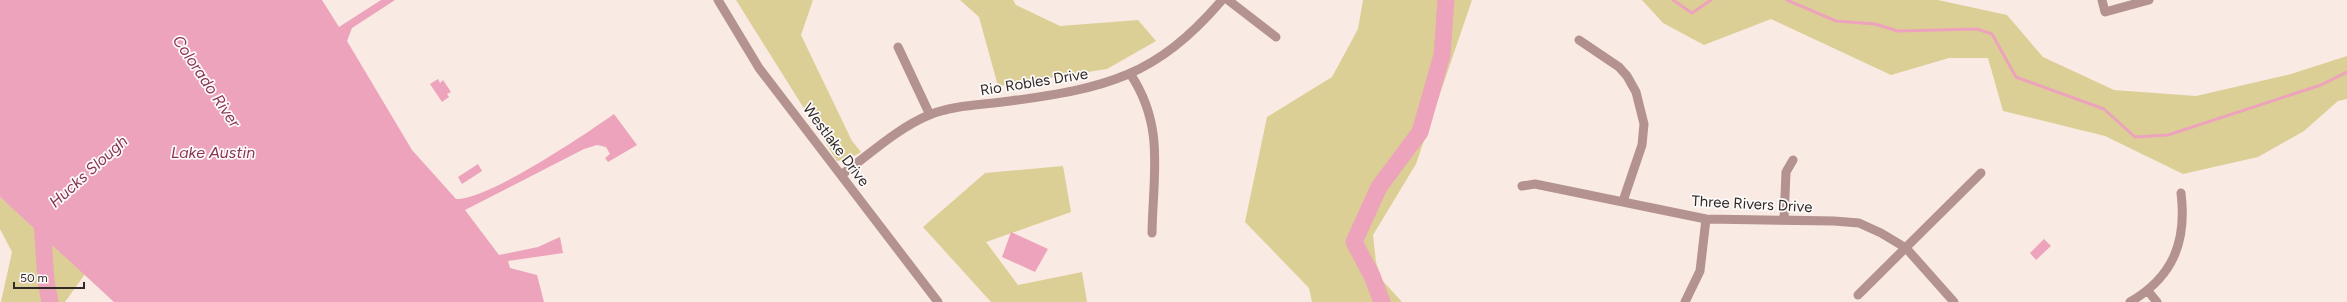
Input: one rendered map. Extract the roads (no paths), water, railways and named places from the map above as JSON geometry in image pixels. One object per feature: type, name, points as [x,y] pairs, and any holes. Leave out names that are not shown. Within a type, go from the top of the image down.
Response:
[{"type":"street","name":"Westlake Drive","points":[[718,0],[759,68],[938,302]]},
{"type":"street","name":"Rio Robles Drive","points":[[841,175],[882,144],[930,115],[956,108],[1071,93],[1131,75],[1158,59],[1182,41],[1205,20],[1222,0]]},
{"type":"street","points":[[1228,0],[1276,37]]},
{"type":"street","points":[[2102,0],[2105,12],[2149,0]]},
{"type":"street","points":[[1579,40],[1619,66],[1628,76],[1636,92],[1644,124],[1642,146],[1623,201]]},
{"type":"street","points":[[898,47],[930,115]]},
{"type":"street","points":[[1131,75],[1147,102],[1154,132],[1152,233]]},
{"type":"street","points":[[1784,220],[1786,172],[1793,160]]},
{"type":"street","points":[[1858,295],[1982,173]]},
{"type":"street","name":"Three Rivers Drive","points":[[1522,186],[1535,184],[1706,219],[1784,220],[1859,224],[1881,233],[1906,248],[1954,302]]},
{"type":"street","points":[[2130,302],[2148,292],[2170,262],[2181,239],[2184,216],[2181,193]]},
{"type":"street","points":[[1685,302],[1700,271],[1706,219]]},
{"type":"street","points":[[2148,292],[2157,302]]},
{"type":"water","name":"Lake Austin","points":[[0,0],[322,0],[339,27],[381,0],[395,0],[352,28],[347,41],[412,150],[456,199],[470,197],[512,178],[560,150],[614,114],[637,145],[608,162],[605,158],[610,154],[606,147],[597,145],[584,149],[465,210],[499,255],[538,247],[560,237],[563,253],[508,261],[510,268],[537,275],[544,302],[114,302],[0,197]]},
{"type":"water","points":[[438,79],[440,83],[443,80],[451,92],[447,94],[449,97],[442,102],[430,84]]},
{"type":"water","points":[[478,164],[482,171],[462,184],[458,177]]},
{"type":"water","points":[[1011,232],[1048,249],[1035,272],[1002,257]]},
{"type":"water","points":[[2044,239],[2051,246],[2036,260],[2030,253]]},
{"type":"waterway","points":[[1382,302],[1372,276],[1354,242],[1379,187],[1420,132],[1442,55],[1446,0]]},
{"type":"waterway","points":[[1673,0],[1692,13],[1711,0]]},
{"type":"waterway","points":[[1787,0],[1836,21],[1875,24],[1898,31],[1977,29],[1992,34],[2016,77],[2104,109],[2135,137],[2168,135],[2321,85],[2347,72]]},
{"type":"waterway","name":"Hucks Slough","points":[[45,213],[42,221],[46,281],[50,302]]},
{"type":"water label","name":"Colorado River","points":[[207,81]]}]
